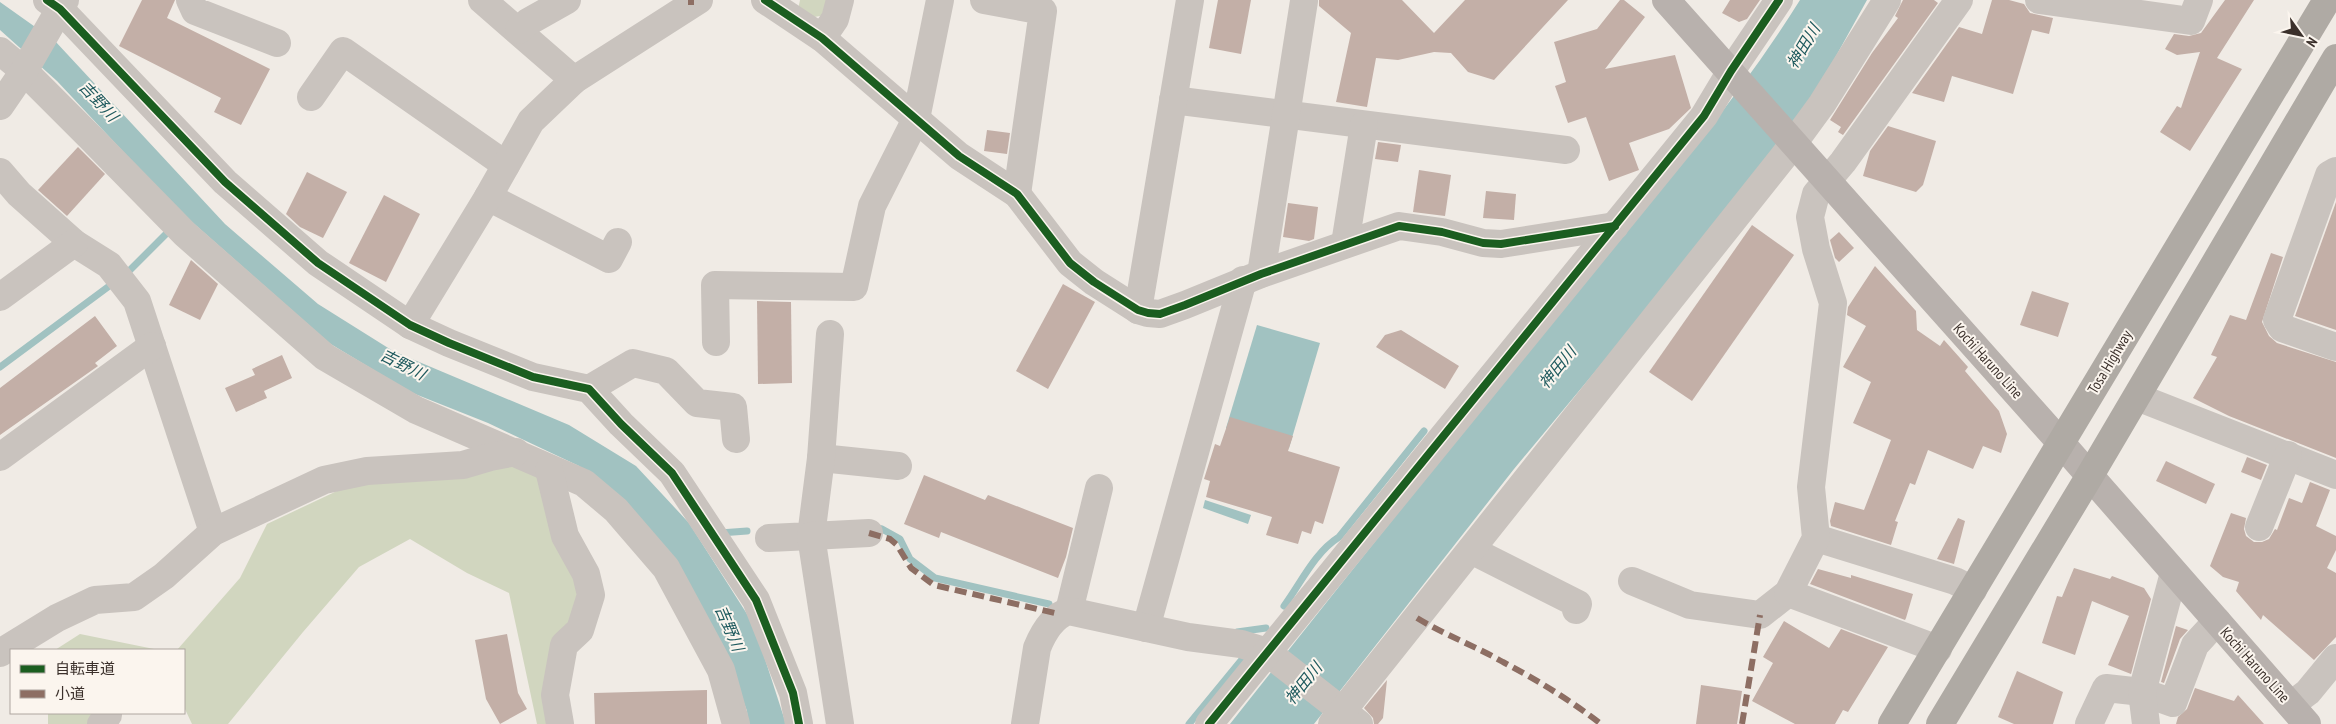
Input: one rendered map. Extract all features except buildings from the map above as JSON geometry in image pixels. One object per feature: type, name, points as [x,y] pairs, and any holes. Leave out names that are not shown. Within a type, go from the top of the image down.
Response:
[{"type":"highway","name":"Tosa Highway","points":[[1892,724],[2327,0]]},
{"type":"highway","points":[[1940,724],[2136,398],[2336,58]]},
{"type":"main road","name":"Kochi Haruno Line","points":[[1671,2],[1733,75],[2061,443],[2299,715]]},
{"type":"street","points":[[190,0],[194,11],[277,43]]},
{"type":"street","points":[[482,0],[519,30],[574,80]]},
{"type":"street","points":[[519,30],[528,22],[567,0]]},
{"type":"street","points":[[410,325],[488,197],[531,121],[574,80],[699,0]]},
{"type":"street","points":[[765,0],[822,38],[960,156],[1017,194],[1070,263],[1094,282],[1138,310],[1148,313],[1160,314],[1252,277],[1398,226],[1442,232],[1483,243],[1502,244],[1614,226]]},
{"type":"street","points":[[822,38],[836,19],[840,0]]},
{"type":"street","points":[[716,342],[715,285],[854,287],[872,206],[916,120],[940,0]]},
{"type":"street","points":[[984,0],[1043,11],[1017,194]]},
{"type":"street","points":[[1138,310],[1190,0]]},
{"type":"street","points":[[1210,724],[1272,655],[1704,116],[1733,75],[1779,0]]},
{"type":"street","points":[[1025,724],[1037,648],[1041,637],[1059,614],[1069,611],[1188,637],[1241,644],[1272,655],[1342,716],[1822,104],[1887,0]]},
{"type":"street","points":[[1632,581],[1690,605],[1760,616],[1788,593],[1816,538],[1811,487],[1833,304],[1816,249],[1810,216],[1816,194],[1959,0]]},
{"type":"street","points":[[2039,0],[2191,21],[2199,0]]},
{"type":"street","points":[[1146,628],[1252,277],[1304,1]]},
{"type":"street","points":[[0,106],[26,66],[56,8],[225,182],[318,263],[410,325],[449,344],[533,377],[589,389],[620,424],[672,473],[756,600],[793,693],[799,724]]},
{"type":"street","points":[[0,51],[26,66],[176,226],[325,357],[416,410],[516,452],[549,470],[584,483],[616,510],[666,568],[721,670],[736,724]]},
{"type":"street","points":[[311,97],[342,51],[506,165]]},
{"type":"street","points":[[1173,100],[1566,150]]},
{"type":"street","points":[[1345,244],[1364,125]]},
{"type":"street","points":[[2336,171],[2329,176],[2277,320],[2282,328],[2336,347]]},
{"type":"street","points":[[0,172],[19,194],[74,243],[109,265],[137,302],[213,532]]},
{"type":"street","points":[[488,197],[608,259],[618,242]]},
{"type":"street","points":[[0,297],[74,243]]},
{"type":"street","points":[[830,334],[821,458],[811,536],[840,724]]},
{"type":"street","points":[[0,457],[152,346]]},
{"type":"street","points":[[589,389],[633,363],[666,371],[696,403],[733,407],[736,439]]},
{"type":"street","points":[[2136,398],[2336,475]]},
{"type":"street","points":[[0,653],[57,618],[95,600],[134,597],[164,576],[213,532],[324,480],[367,471],[463,465],[490,456],[516,452]]},
{"type":"street","points":[[2259,527],[2288,456]]},
{"type":"street","points":[[821,458],[898,466]]},
{"type":"street","points":[[549,470],[565,536],[586,574],[591,595],[580,630],[564,645],[555,695],[560,724]]},
{"type":"street","points":[[1069,611],[1099,488]]},
{"type":"street","points":[[769,538],[870,533]]},
{"type":"street","points":[[1816,538],[1954,581],[1973,590]]},
{"type":"street","points":[[1471,550],[1578,604],[1576,610]]},
{"type":"street","points":[[2146,724],[2142,692],[2174,573]]},
{"type":"street","points":[[1788,593],[1938,649]]},
{"type":"street","points":[[2089,724],[2106,688],[2142,692],[2173,703],[2195,645],[2216,621]]},
{"type":"street","points":[[2299,715],[2308,692],[2336,658]]},
{"type":"green space","points":[[800,0],[831,0],[826,15],[814,17],[798,10]]},
{"type":"green space","points":[[513,463],[543,478],[580,578],[554,724],[537,724],[509,593],[467,573],[410,539],[359,567],[228,724],[192,724],[185,709],[185,649],[178,649],[240,578],[267,524],[356,482]]},
{"type":"green space","points":[[80,634],[154,649],[57,649]]},
{"type":"green space","points":[[48,714],[96,714],[95,724],[48,724]]},
{"type":"water","name":"神田川","points":[[1800,0],[1867,0],[1809,105],[1708,236],[1514,469],[1314,724],[1230,724],[1481,409],[1718,118]]},
{"type":"water","name":"吉野川","points":[[0,2],[55,41],[225,224],[318,304],[393,351],[569,425],[636,466],[689,523],[754,625],[786,724],[748,724],[747,711],[726,657],[579,466],[488,423],[410,392],[329,343],[174,206],[57,81],[0,30]]},
{"type":"water","points":[[1257,325],[1320,343],[1289,448],[1226,428]]},
{"type":"water","points":[[1205,500],[1251,515],[1248,524],[1203,508]]},
{"type":"waterway","points":[[125,275],[172,228]]},
{"type":"waterway","points":[[0,367],[116,281]]},
{"type":"waterway","points":[[1284,606],[1322,551],[1339,537],[1424,431]]},
{"type":"waterway","points":[[872,527],[882,529],[900,539],[910,559],[935,578],[1049,604]]},
{"type":"waterway","points":[[720,533],[747,531]]},
{"type":"waterway","points":[[1237,632],[1266,628]]},
{"type":"waterway","points":[[1189,724],[1244,657]]},
{"type":"marked path","points":[[691,0],[691,5]]},
{"type":"marked path","points":[[869,533],[890,539],[897,545],[911,568],[934,585],[1059,614]]},
{"type":"marked path","points":[[1742,724],[1760,615]]},
{"type":"marked path","points":[[1417,618],[1528,676],[1601,724]]},
{"type":"cycle path","points":[[47,0],[60,9],[225,182],[318,263],[410,325],[533,377],[589,389],[621,424],[672,473],[756,600],[793,693],[799,724]]},
{"type":"cycle path","points":[[765,0],[822,38],[959,156],[1017,194],[1070,263],[1094,282],[1138,310],[1148,313],[1160,314],[1261,274],[1399,226],[1442,232],[1483,243],[1501,244],[1615,226]]},
{"type":"cycle path","points":[[1209,724],[1704,116],[1731,71],[1779,0]]}]
